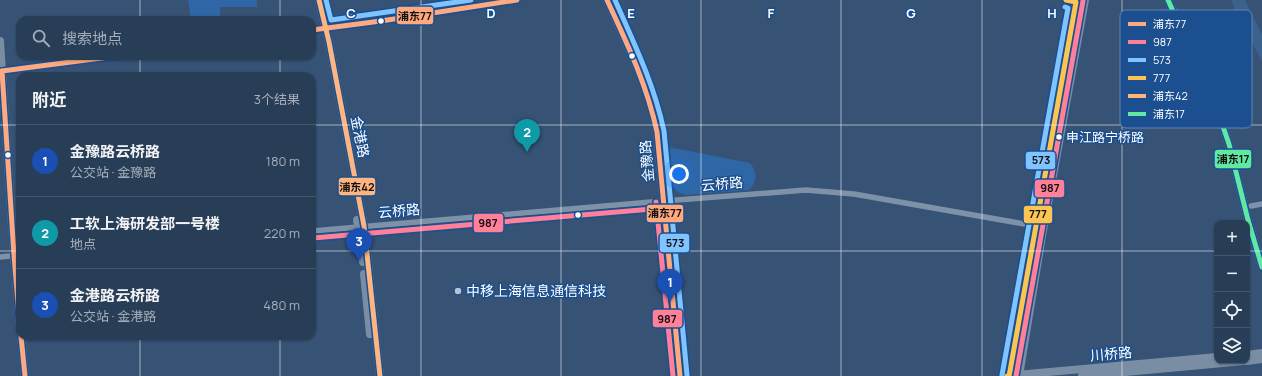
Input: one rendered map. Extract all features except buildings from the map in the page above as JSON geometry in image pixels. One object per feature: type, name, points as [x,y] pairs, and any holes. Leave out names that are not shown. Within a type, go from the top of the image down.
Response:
[{"type":"street","name":"金港路","points":[[313,0],[361,227],[380,376]]},
{"type":"street","name":"金港路","points":[[319,0],[319,29]]},
{"type":"street","points":[[319,29],[517,0]]},
{"type":"street","name":"金豫路","points":[[607,0],[643,80],[652,105],[657,132],[680,376]]},
{"type":"street","points":[[1008,376],[1076,1],[1066,0]]},
{"type":"street","points":[[1019,376],[1042,236],[1085,0]]},
{"type":"street","points":[[1168,0],[1173,10]]},
{"type":"street","points":[[1172,0],[1177,10]]},
{"type":"street","points":[[0,41],[1,72],[16,244]]},
{"type":"street","points":[[1,72],[88,60]]},
{"type":"street","points":[[1223,128],[1262,267]]},
{"type":"street","points":[[1226,128],[1251,206],[1262,252]]},
{"type":"street","name":"云桥路","points":[[316,231],[790,191],[830,191],[854,194],[1036,226]]},
{"type":"street","points":[[1251,206],[1262,204]]},
{"type":"street","name":"金港路","points":[[361,227],[375,376]]},
{"type":"street","points":[[0,257],[16,255]]},
{"type":"street","points":[[21,340],[25,376]]},
{"type":"street","points":[[1250,355],[1262,353]]},
{"type":"street","name":"川桥路","points":[[1008,376],[1214,357]]},
{"type":"street","name":"川桥路","points":[[1250,360],[1262,359]]},
{"type":"street","name":"川桥路","points":[[1082,376],[1214,364]]},
{"type":"shaded area","points":[[188,0],[257,0],[257,7],[220,7],[220,16],[190,16]]},
{"type":"shaded area","points":[[1231,0],[1245,0],[1250,10],[1235,10]]},
{"type":"shaded area","points":[[1252,14],[1262,34],[1262,61],[1252,43]]},
{"type":"shaded area","points":[[669,147],[750,163],[753,166],[756,177],[754,184],[749,190],[685,195],[677,192],[672,185]]},
{"type":"transit line","name":"浦东42","points":[[319,0],[329,42],[364,226],[380,376]]},
{"type":"transit line","name":"573","points":[[326,0],[331,20],[471,0]]},
{"type":"transit line","name":"浦东77","points":[[316,29],[517,0]]},
{"type":"transit line","name":"浦东77","points":[[607,0],[642,81],[657,132],[680,376]]},
{"type":"transit line","name":"573","points":[[615,0],[649,80],[664,131],[687,375]]},
{"type":"transit line","name":"777","points":[[1007,376],[1009,376],[1010,371],[1076,2],[1066,0]]},
{"type":"transit line","name":"浦东17","points":[[1168,0],[1172,10]]},
{"type":"transit line","name":"987","points":[[1016,376],[1083,1]]},
{"type":"transit line","name":"573","points":[[1002,375],[1068,8],[1065,7]]},
{"type":"transit line","name":"浦东77","points":[[2,71],[86,60]]},
{"type":"transit line","name":"浦东77","points":[[2,71],[16,279]]},
{"type":"transit line","name":"浦东17","points":[[1223,128],[1262,267]]},
{"type":"transit line","name":"987","points":[[656,202],[673,376]]},
{"type":"transit line","name":"987","points":[[316,238],[664,208]]},
{"type":"transit line","name":"浦东77","points":[[21,340],[25,376]]},
{"type":"place","name":"申江路宁桥路","points":[[1059,137]]},
{"type":"place","name":"工软上海研发部一号楼","points":[[527,152]]},
{"type":"place","name":"金港路云桥路","points":[[359,261]]},
{"type":"place","name":"中移上海信息通信科技","points":[[458,291]]},
{"type":"place","name":"金豫路云桥路","points":[[670,302]]}]
